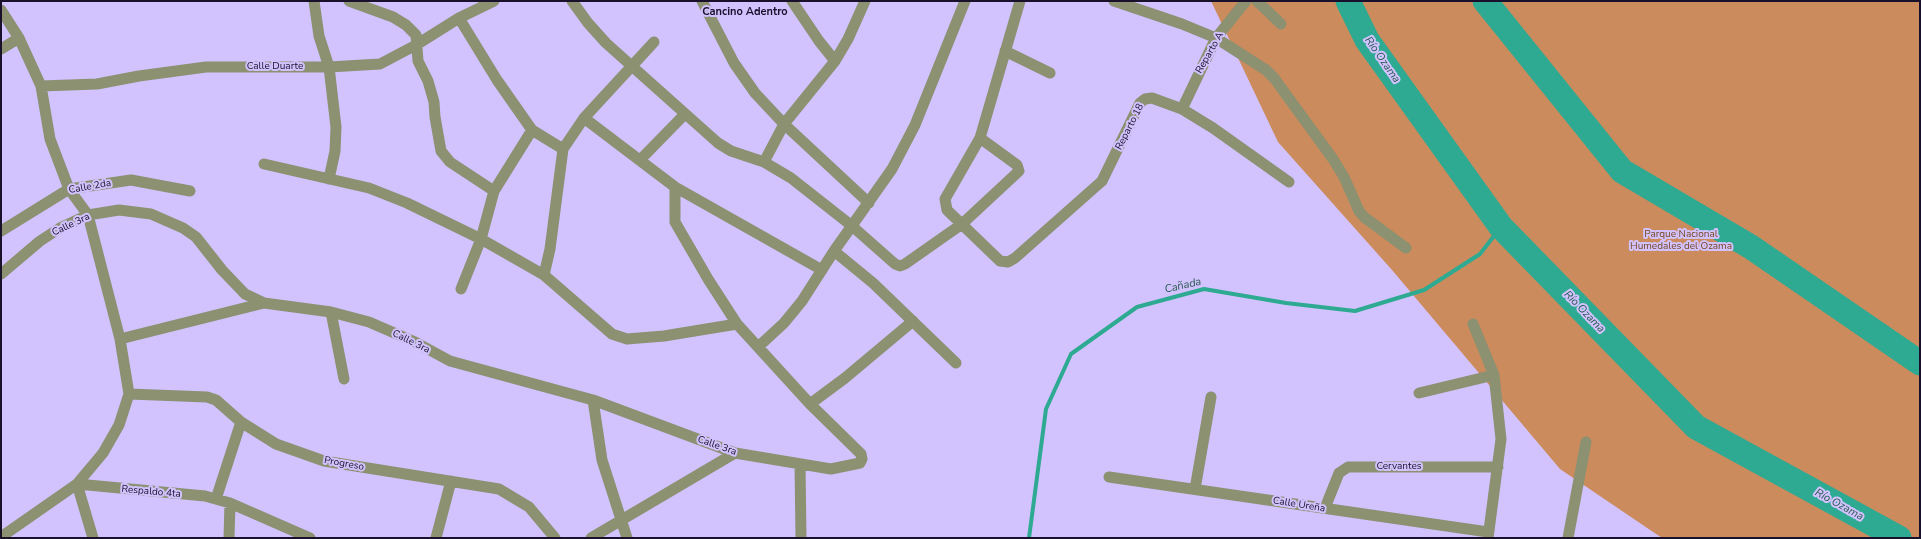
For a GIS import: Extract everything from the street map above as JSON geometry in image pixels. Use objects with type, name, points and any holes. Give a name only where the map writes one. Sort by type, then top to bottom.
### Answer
[{"type":"street","points":[[314,1],[319,36],[329,67],[336,127],[335,151],[329,179]]},
{"type":"street","points":[[349,1],[393,16],[416,35],[418,61],[428,81],[434,102],[434,117],[441,151],[450,162],[494,191]]},
{"type":"street","name":"Calle Duarte","points":[[41,86],[97,84],[139,76],[206,67],[329,67],[380,64],[416,45],[459,18],[494,1]]},
{"type":"street","points":[[572,1],[588,24],[631,67],[684,115],[718,143],[731,151],[764,162],[791,178],[852,226],[895,264],[900,266],[962,224],[1019,171],[1017,165],[980,138]]},
{"type":"street","points":[[702,1],[734,63],[755,93],[784,124],[869,203]]},
{"type":"street","points":[[792,1],[819,41],[835,61]]},
{"type":"street","points":[[764,162],[784,124],[835,61],[848,39],[865,1]]},
{"type":"street","points":[[758,347],[784,323],[892,169],[915,125],[965,1]]},
{"type":"street","points":[[962,224],[947,210],[945,199],[980,138],[1020,1]]},
{"type":"street","points":[[1114,1],[1182,24],[1216,38],[1256,64],[1274,78],[1333,159],[1344,177],[1359,211],[1364,217],[1406,248]]},
{"type":"street","name":"Reparto A","points":[[1182,109],[1216,38],[1246,1]]},
{"type":"street","points":[[1257,1],[1281,24]]},
{"type":"street","points":[[1,10],[19,38],[41,86],[50,139],[69,189],[88,215],[120,339],[129,394],[119,425],[103,454],[77,484],[1,537]]},
{"type":"street","points":[[459,18],[497,80],[532,130],[563,149]]},
{"type":"street","points":[[1,49],[19,38]]},
{"type":"street","points":[[544,275],[550,249],[563,149],[584,118],[654,42]]},
{"type":"street","points":[[1005,51],[1050,73]]},
{"type":"street","name":"Reparto 18","points":[[962,224],[1000,261],[1008,262],[1015,258],[1102,181],[1140,103],[1145,99],[1152,98],[1182,109],[1214,128],[1289,182]]},
{"type":"street","points":[[640,160],[684,115]]},
{"type":"street","points":[[584,118],[675,187],[822,270]]},
{"type":"street","points":[[461,289],[481,239],[494,191],[532,130]]},
{"type":"street","points":[[264,164],[369,188],[407,203],[481,239],[544,275],[612,334],[627,339],[664,336],[737,324]]},
{"type":"street","name":"Calle 2da","points":[[1,231],[69,189],[131,180],[190,191]]},
{"type":"street","points":[[675,187],[675,222],[708,279],[737,324],[810,404],[845,378],[913,321]]},
{"type":"street","name":"Calle 3ra","points":[[1,274],[40,241],[60,228],[88,215],[119,210],[151,214],[183,228],[196,237],[222,270],[246,294],[264,303],[331,312],[369,322],[415,342],[450,361],[593,400],[735,453],[831,469],[860,463],[862,459],[861,454],[810,404]]},
{"type":"street","points":[[834,251],[873,283],[956,363]]},
{"type":"street","points":[[120,339],[264,303]]},
{"type":"street","points":[[331,312],[344,379]]},
{"type":"street","points":[[1473,324],[1494,375],[1501,439],[1488,535]]},
{"type":"street","points":[[1419,393],[1494,375]]},
{"type":"street","name":"Progreso","points":[[129,394],[207,396],[216,400],[241,422],[276,444],[324,462],[500,489],[529,507],[555,538]]},
{"type":"street","points":[[1195,489],[1211,397]]},
{"type":"street","points":[[593,400],[602,460],[627,538]]},
{"type":"street","points":[[216,499],[241,422]]},
{"type":"street","points":[[1568,538],[1586,442]]},
{"type":"street","points":[[591,538],[735,453]]},
{"type":"street","points":[[800,464],[801,538]]},
{"type":"street","name":"Cervantes","points":[[1325,508],[1340,473],[1348,467],[1498,467]]},
{"type":"street","name":"Calle Ureña","points":[[1109,477],[1325,508],[1488,535]]},
{"type":"street","points":[[436,538],[451,481]]},
{"type":"street","points":[[77,484],[93,538]]},
{"type":"street","name":"Respaldo 4ta","points":[[77,484],[205,496],[230,503],[310,538]]},
{"type":"street","points":[[229,538],[230,503]]},
{"type":"green space","name":"Parque Nacional Humedales del Ozama","points":[[1211,1],[1920,1],[1920,538],[1662,538],[1560,469],[1392,270],[1278,142]]},
{"type":"waterway","name":"Río Ozama","points":[[1348,1],[1367,40],[1501,227],[1696,427],[1899,538]]},
{"type":"waterway","points":[[1485,1],[1622,171],[1751,247],[1920,363]]},
{"type":"waterway","name":"Cañada","points":[[1029,538],[1046,409],[1071,354],[1137,307],[1204,289],[1286,303],[1355,311],[1424,290],[1480,254],[1501,227]]},
{"type":"district","name":"Cancino Adentro","points":[[745,12]]}]
